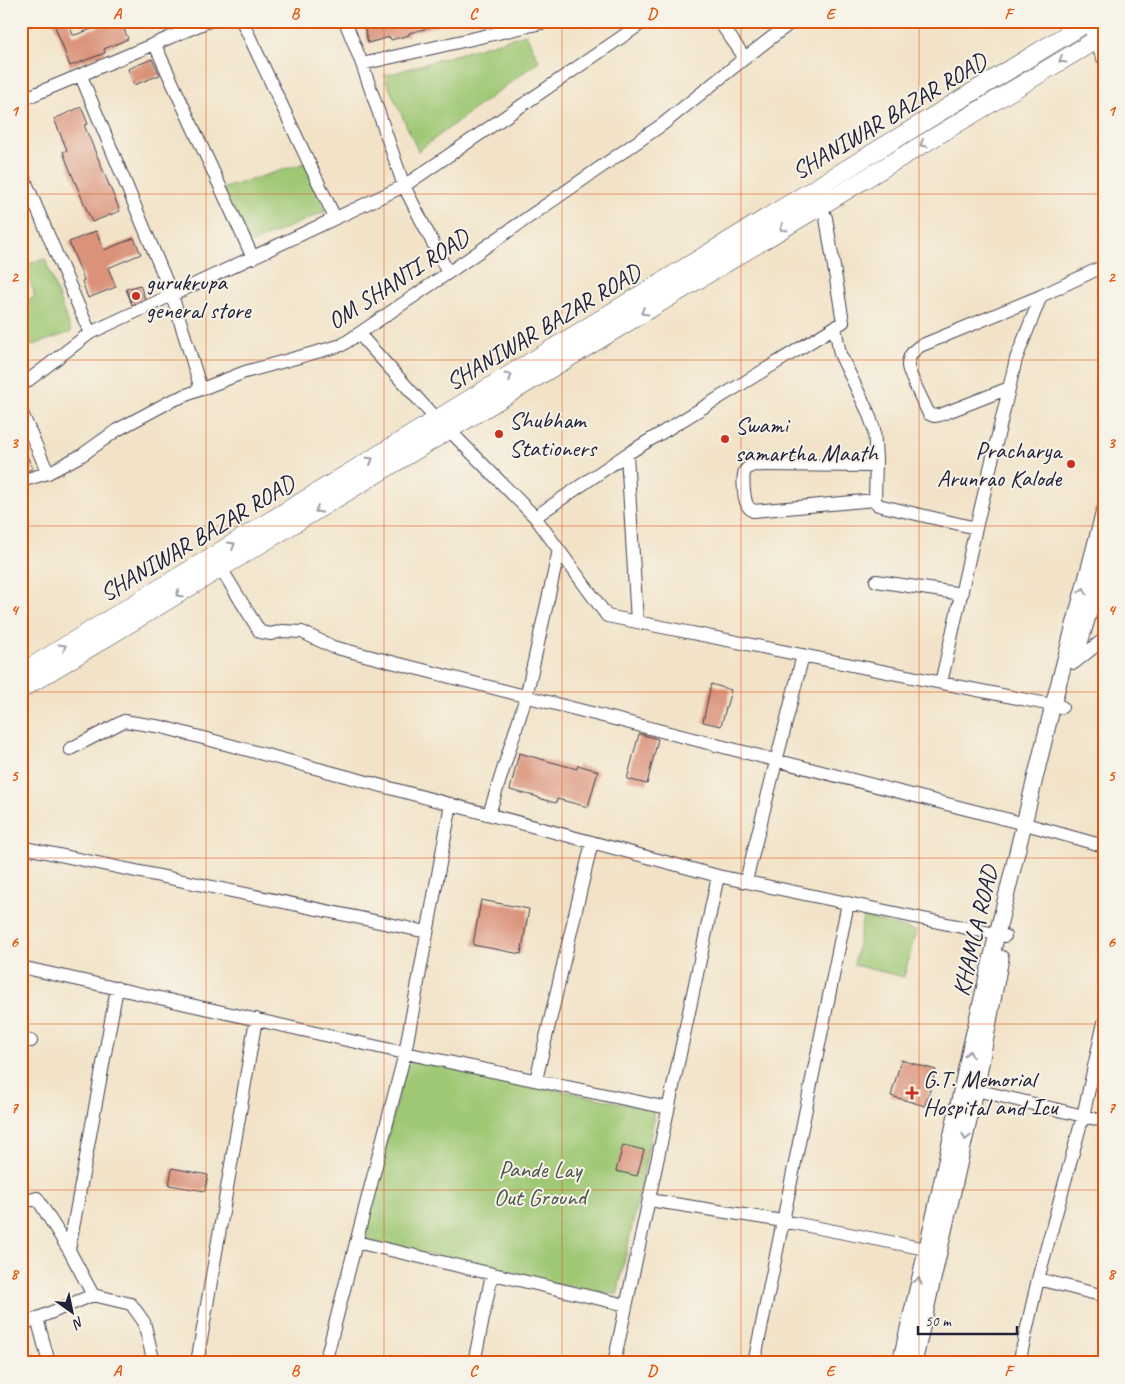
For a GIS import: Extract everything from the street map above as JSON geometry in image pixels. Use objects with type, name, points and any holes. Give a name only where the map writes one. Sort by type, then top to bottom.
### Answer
[{"type":"main road","name":"SHANIWAR BAZAR ROAD","points":[[21,673],[217,562],[443,425],[1088,22]]},
{"type":"main road","points":[[443,425],[820,205],[1100,37]]},
{"type":"main road","name":"SHANIWAR BAZAR ROAD","points":[[21,691],[217,562]]},
{"type":"street","points":[[21,100],[209,21]]},
{"type":"street","points":[[242,21],[336,218]]},
{"type":"street","points":[[345,21],[362,64],[404,186],[448,273]]},
{"type":"street","points":[[362,64],[550,21]]},
{"type":"street","points":[[21,386],[90,332],[172,296],[404,186],[644,21]]},
{"type":"street","points":[[719,21],[745,58]]},
{"type":"street","name":"OM SHANTI ROAD","points":[[21,481],[48,473],[82,455],[117,430],[171,401],[245,372],[342,346],[663,124],[793,21]]},
{"type":"street","points":[[1088,22],[1100,37],[1104,57]]},
{"type":"street","points":[[155,44],[253,258]]},
{"type":"street","points":[[81,76],[172,296],[201,389]]},
{"type":"street","points":[[21,171],[90,332]]},
{"type":"street","points":[[534,517],[627,454],[843,322],[826,218],[820,205]]},
{"type":"street","points":[[1010,388],[934,416],[929,414],[908,368],[909,356],[920,346],[1041,296],[1104,266]]},
{"type":"street","points":[[942,682],[1016,359],[1041,296]]},
{"type":"street","points":[[835,327],[840,354],[868,412],[874,429],[876,503]]},
{"type":"street","points":[[359,334],[443,425],[534,517],[607,616],[1057,706]]},
{"type":"street","points":[[21,410],[48,473]]},
{"type":"street","points":[[627,454],[637,622]]},
{"type":"street","points":[[876,466],[755,465],[747,468],[744,473],[745,501],[748,508],[753,511],[876,503],[976,528]]},
{"type":"street","points":[[752,517],[853,508],[876,503]]},
{"type":"street","name":"KHAMLA ROAD","points":[[912,1362],[926,1249],[1026,824],[1057,706],[1104,511]]},
{"type":"street","points":[[489,814],[526,697],[559,550]]},
{"type":"street","points":[[217,562],[260,632],[271,634],[282,631],[302,632],[333,648],[1026,824],[1104,846]]},
{"type":"street","name":"KHAMLA ROAD","points":[[1057,706],[1074,663],[1104,562]]},
{"type":"street","points":[[876,581],[962,594]]},
{"type":"street","points":[[1074,663],[1104,639]]},
{"type":"street","points":[[746,881],[803,655]]},
{"type":"street","points":[[70,749],[124,721],[162,727],[718,876],[1001,935]]},
{"type":"street","points":[[325,1363],[405,1053],[451,804]]},
{"type":"street","points":[[536,1080],[592,842]]},
{"type":"street","points":[[21,847],[427,932]]},
{"type":"street","points":[[614,1363],[718,876]]},
{"type":"street","points":[[754,1363],[848,903]]},
{"type":"street","name":"KHAMLA ROAD","points":[[912,1362],[976,1090],[1001,935]]},
{"type":"street","points":[[21,967],[405,1053],[668,1108]]},
{"type":"street","points":[[68,1250],[117,988]]},
{"type":"street","points":[[197,1363],[256,1020]]},
{"type":"street","points":[[1019,1363],[1038,1279],[1084,1116],[1104,1022]]},
{"type":"street","points":[[976,1090],[1104,1121]]},
{"type":"street","points":[[21,1203],[37,1198],[93,1295]]},
{"type":"street","points":[[649,1200],[783,1221],[926,1249]]},
{"type":"street","points":[[356,1242],[626,1305]]},
{"type":"street","points":[[474,1363],[492,1274]]},
{"type":"street","points":[[1038,1279],[1104,1296]]},
{"type":"street","points":[[21,1325],[93,1295],[131,1304],[144,1322],[154,1363]]},
{"type":"street","points":[[38,1318],[49,1363]]},
{"type":"green space","points":[[526,34],[539,61],[418,151],[384,76]]},
{"type":"green space","points":[[305,163],[326,211],[247,245],[221,189]]},
{"type":"green space","points":[[21,205],[29,225],[21,228]]},
{"type":"green space","points":[[45,259],[71,332],[27,347],[21,334],[21,302],[35,297],[25,265]]},
{"type":"green space","points":[[863,917],[916,931],[904,977],[854,965]]},
{"type":"green space","name":"Pande Lay Out Ground","points":[[407,1061],[439,1065],[653,1110],[653,1123],[643,1176],[617,1295],[556,1284],[362,1239]]},
{"type":"building","points":[[53,21],[68,21],[73,35],[75,35],[106,24],[105,21],[121,21],[128,39],[104,49],[105,53],[70,66]]},
{"type":"building","points":[[363,21],[440,21],[440,25],[391,40],[390,37],[368,43]]},
{"type":"building","points":[[152,59],[160,75],[134,85],[128,69]]},
{"type":"building","points":[[81,107],[88,124],[84,125],[120,211],[92,222],[63,152],[67,150],[54,119]]},
{"type":"building","points":[[96,231],[104,250],[134,238],[141,254],[108,268],[116,287],[88,298],[82,281],[84,280],[69,242]]},
{"type":"building","name":"gurukrupa general store","points":[[140,285],[145,299],[132,305],[126,289]]},
{"type":"building","points":[[21,443],[33,469],[21,472]]},
{"type":"building","points":[[711,684],[731,690],[721,726],[703,722]]},
{"type":"building","points":[[639,734],[658,739],[647,784],[627,779]]},
{"type":"building","points":[[519,753],[577,769],[578,765],[598,771],[588,807],[557,799],[556,803],[510,790]]},
{"type":"building","points":[[481,900],[529,909],[521,954],[473,945]]},
{"type":"building","points":[[901,1060],[936,1070],[925,1106],[891,1096]]},
{"type":"building","points":[[623,1145],[644,1150],[637,1176],[616,1171]]},
{"type":"building","points":[[172,1168],[208,1175],[205,1191],[169,1185]]},
{"type":"place","name":"gurukrupa general store","points":[[136,296]]},
{"type":"place","name":"Shubham Stationers","points":[[499,434]]},
{"type":"place","name":"Swami samartha Maath","points":[[725,439]]},
{"type":"place","name":"Pracharya Arunrao Kalode","points":[[1071,464]]},
{"type":"place","name":"G.T. Memorial Hospital and Icu","points":[[912,1093]]}]
